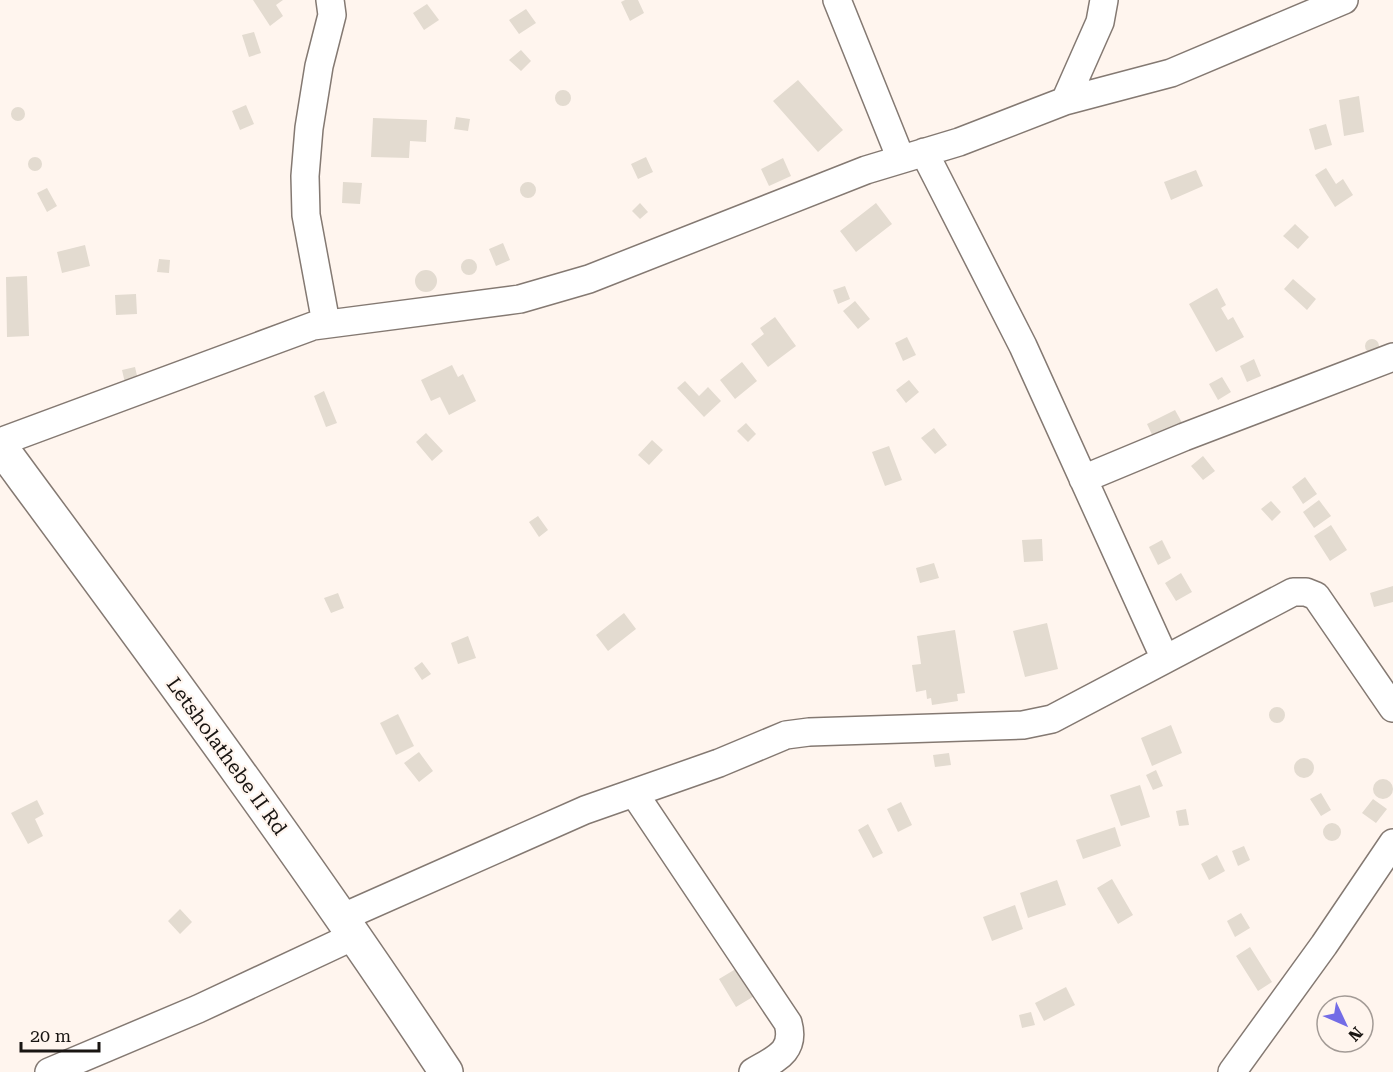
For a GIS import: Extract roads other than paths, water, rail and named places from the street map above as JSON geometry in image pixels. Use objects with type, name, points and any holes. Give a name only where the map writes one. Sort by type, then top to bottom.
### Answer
[{"type":"street","points":[[326,323],[306,215],[305,176],[309,128],[319,66],[332,15],[330,0]]},
{"type":"street","points":[[837,0],[912,156],[1023,346],[1165,659]]},
{"type":"street","points":[[1065,101],[1100,22],[1104,0]]},
{"type":"street","points":[[0,444],[326,323],[520,299],[590,279],[866,170],[959,142],[1065,101],[1171,73],[1344,0]]},
{"type":"street","points":[[1083,479],[1184,437],[1393,357]]},
{"type":"street","name":"Letsholathebe II Rd","points":[[0,444],[202,720],[348,927],[446,1072]]},
{"type":"street","points":[[49,1072],[198,1009],[348,927],[585,810],[719,763],[786,735],[1023,725],[1052,719],[1293,592],[1306,592],[1316,596],[1323,604],[1393,708]]},
{"type":"street","points":[[634,793],[788,1023],[790,1040],[785,1050],[778,1057],[753,1072]]},
{"type":"street","points":[[1232,1072],[1324,945],[1393,843]]}]
